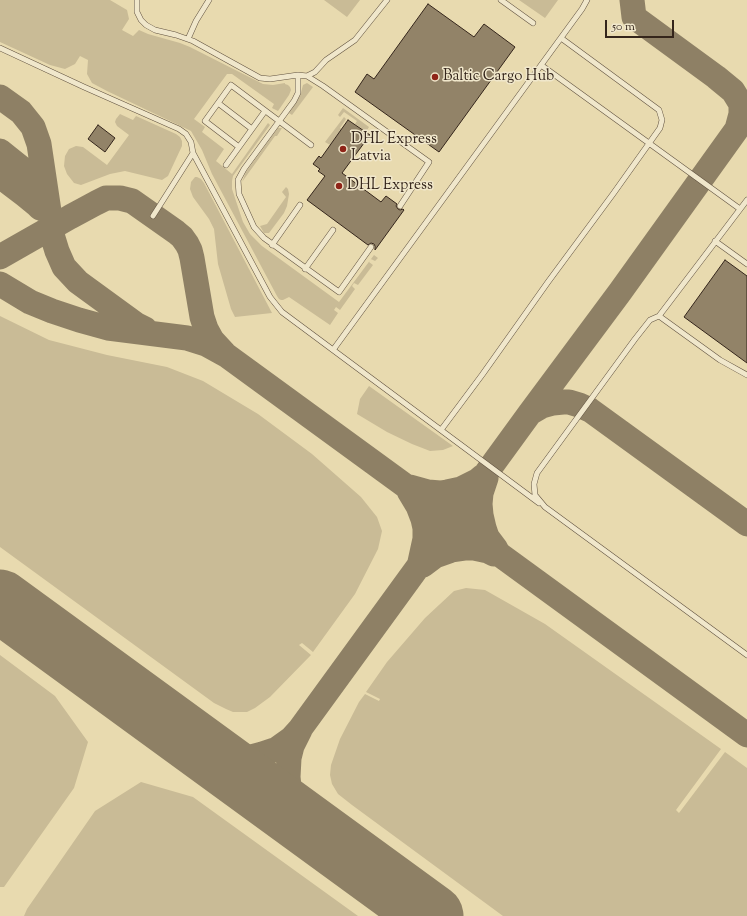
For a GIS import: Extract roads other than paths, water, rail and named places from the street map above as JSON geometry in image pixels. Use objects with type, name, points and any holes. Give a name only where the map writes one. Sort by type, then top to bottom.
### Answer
[{"type":"lane","points":[[137,0],[138,12],[141,20],[155,30],[193,41],[260,78],[270,79],[298,75],[307,76],[429,162],[400,206]]},
{"type":"lane","points":[[188,39],[209,0]]},
{"type":"lane","points":[[307,76],[316,72],[326,60],[355,40],[386,0]]},
{"type":"lane","points":[[501,0],[533,23]]},
{"type":"lane","points":[[333,350],[561,38],[587,0]]},
{"type":"lane","points":[[441,430],[660,128],[662,120],[659,110],[561,38]]},
{"type":"lane","points":[[0,48],[180,129],[186,134],[191,142],[193,153],[270,297],[282,312],[544,507],[747,655]]},
{"type":"lane","points":[[541,64],[740,209]]},
{"type":"lane","points":[[298,75],[298,93],[244,169],[238,180],[239,194],[254,227],[264,238],[339,292],[371,247]]},
{"type":"lane","points":[[240,146],[205,121],[231,85],[311,144]]},
{"type":"lane","points":[[218,104],[252,129]]},
{"type":"lane","points":[[226,165],[265,111]]},
{"type":"lane","points":[[153,216],[193,153]]},
{"type":"lane","points":[[544,507],[535,495],[534,484],[537,473],[635,339],[650,320],[659,316],[747,200]]},
{"type":"lane","points":[[272,245],[300,205]]},
{"type":"lane","points":[[306,269],[333,230]]},
{"type":"lane","points":[[715,241],[747,264]]},
{"type":"lane","points":[[659,316],[720,360],[747,375]]},
{"type":"place","name":"Baltic Cargo Hub","points":[[435,77]]},
{"type":"place","name":"DHL Express Latvia","points":[[343,149]]},
{"type":"place","name":"DHL Express","points":[[339,186]]}]
